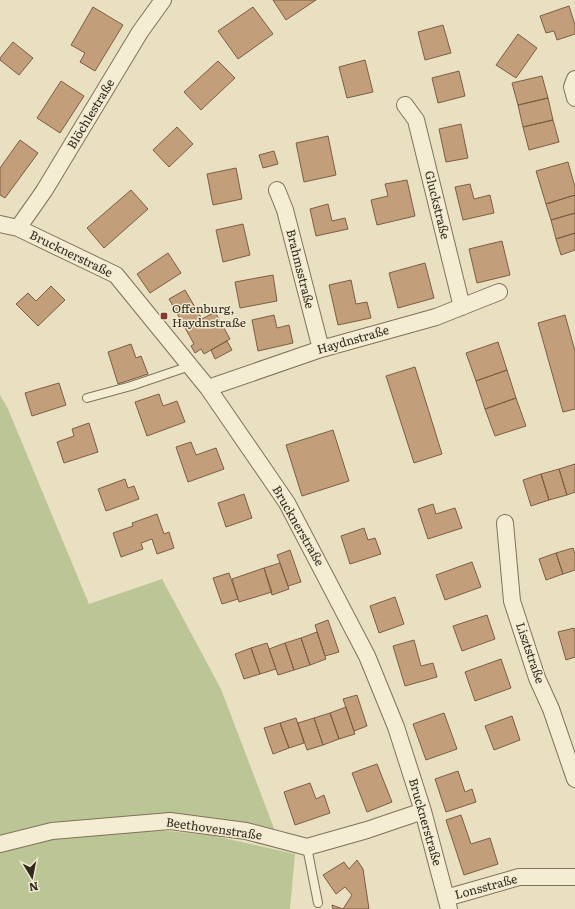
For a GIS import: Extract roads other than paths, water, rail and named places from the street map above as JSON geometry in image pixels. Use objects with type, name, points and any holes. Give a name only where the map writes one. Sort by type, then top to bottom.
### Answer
[{"type":"street","name":"Blöchlestraße","points":[[18,228],[44,191],[140,32],[163,0]]},
{"type":"street","points":[[575,79],[572,87],[575,98]]},
{"type":"street","name":"Gluckstraße","points":[[405,105],[416,120],[462,307]]},
{"type":"street","name":"Brahmsstraße","points":[[277,190],[285,210],[321,349]]},
{"type":"street","name":"Brucknerstraße","points":[[0,224],[18,228],[116,275],[208,388],[287,503],[367,656],[396,727],[423,810],[447,903]]},
{"type":"street","name":"Haydnstraße","points":[[208,388],[321,349],[436,316],[498,292]]},
{"type":"street","name":"Lisztstraße","points":[[505,523],[512,601],[537,678],[551,709],[575,779]]},
{"type":"street","points":[[307,847],[367,830],[423,810]]},
{"type":"street","name":"Beethovenstraße","points":[[0,844],[52,831],[170,821],[246,831],[307,847]]},
{"type":"street","name":"Lonsstraße","points":[[447,903],[519,877],[575,877]]},
{"type":"lane","points":[[87,398],[131,386],[190,366]]},
{"type":"lane","points":[[307,847],[318,903]]},
{"type":"place","name":"Offenburg, Haydnstraße","points":[[164,316]]}]
